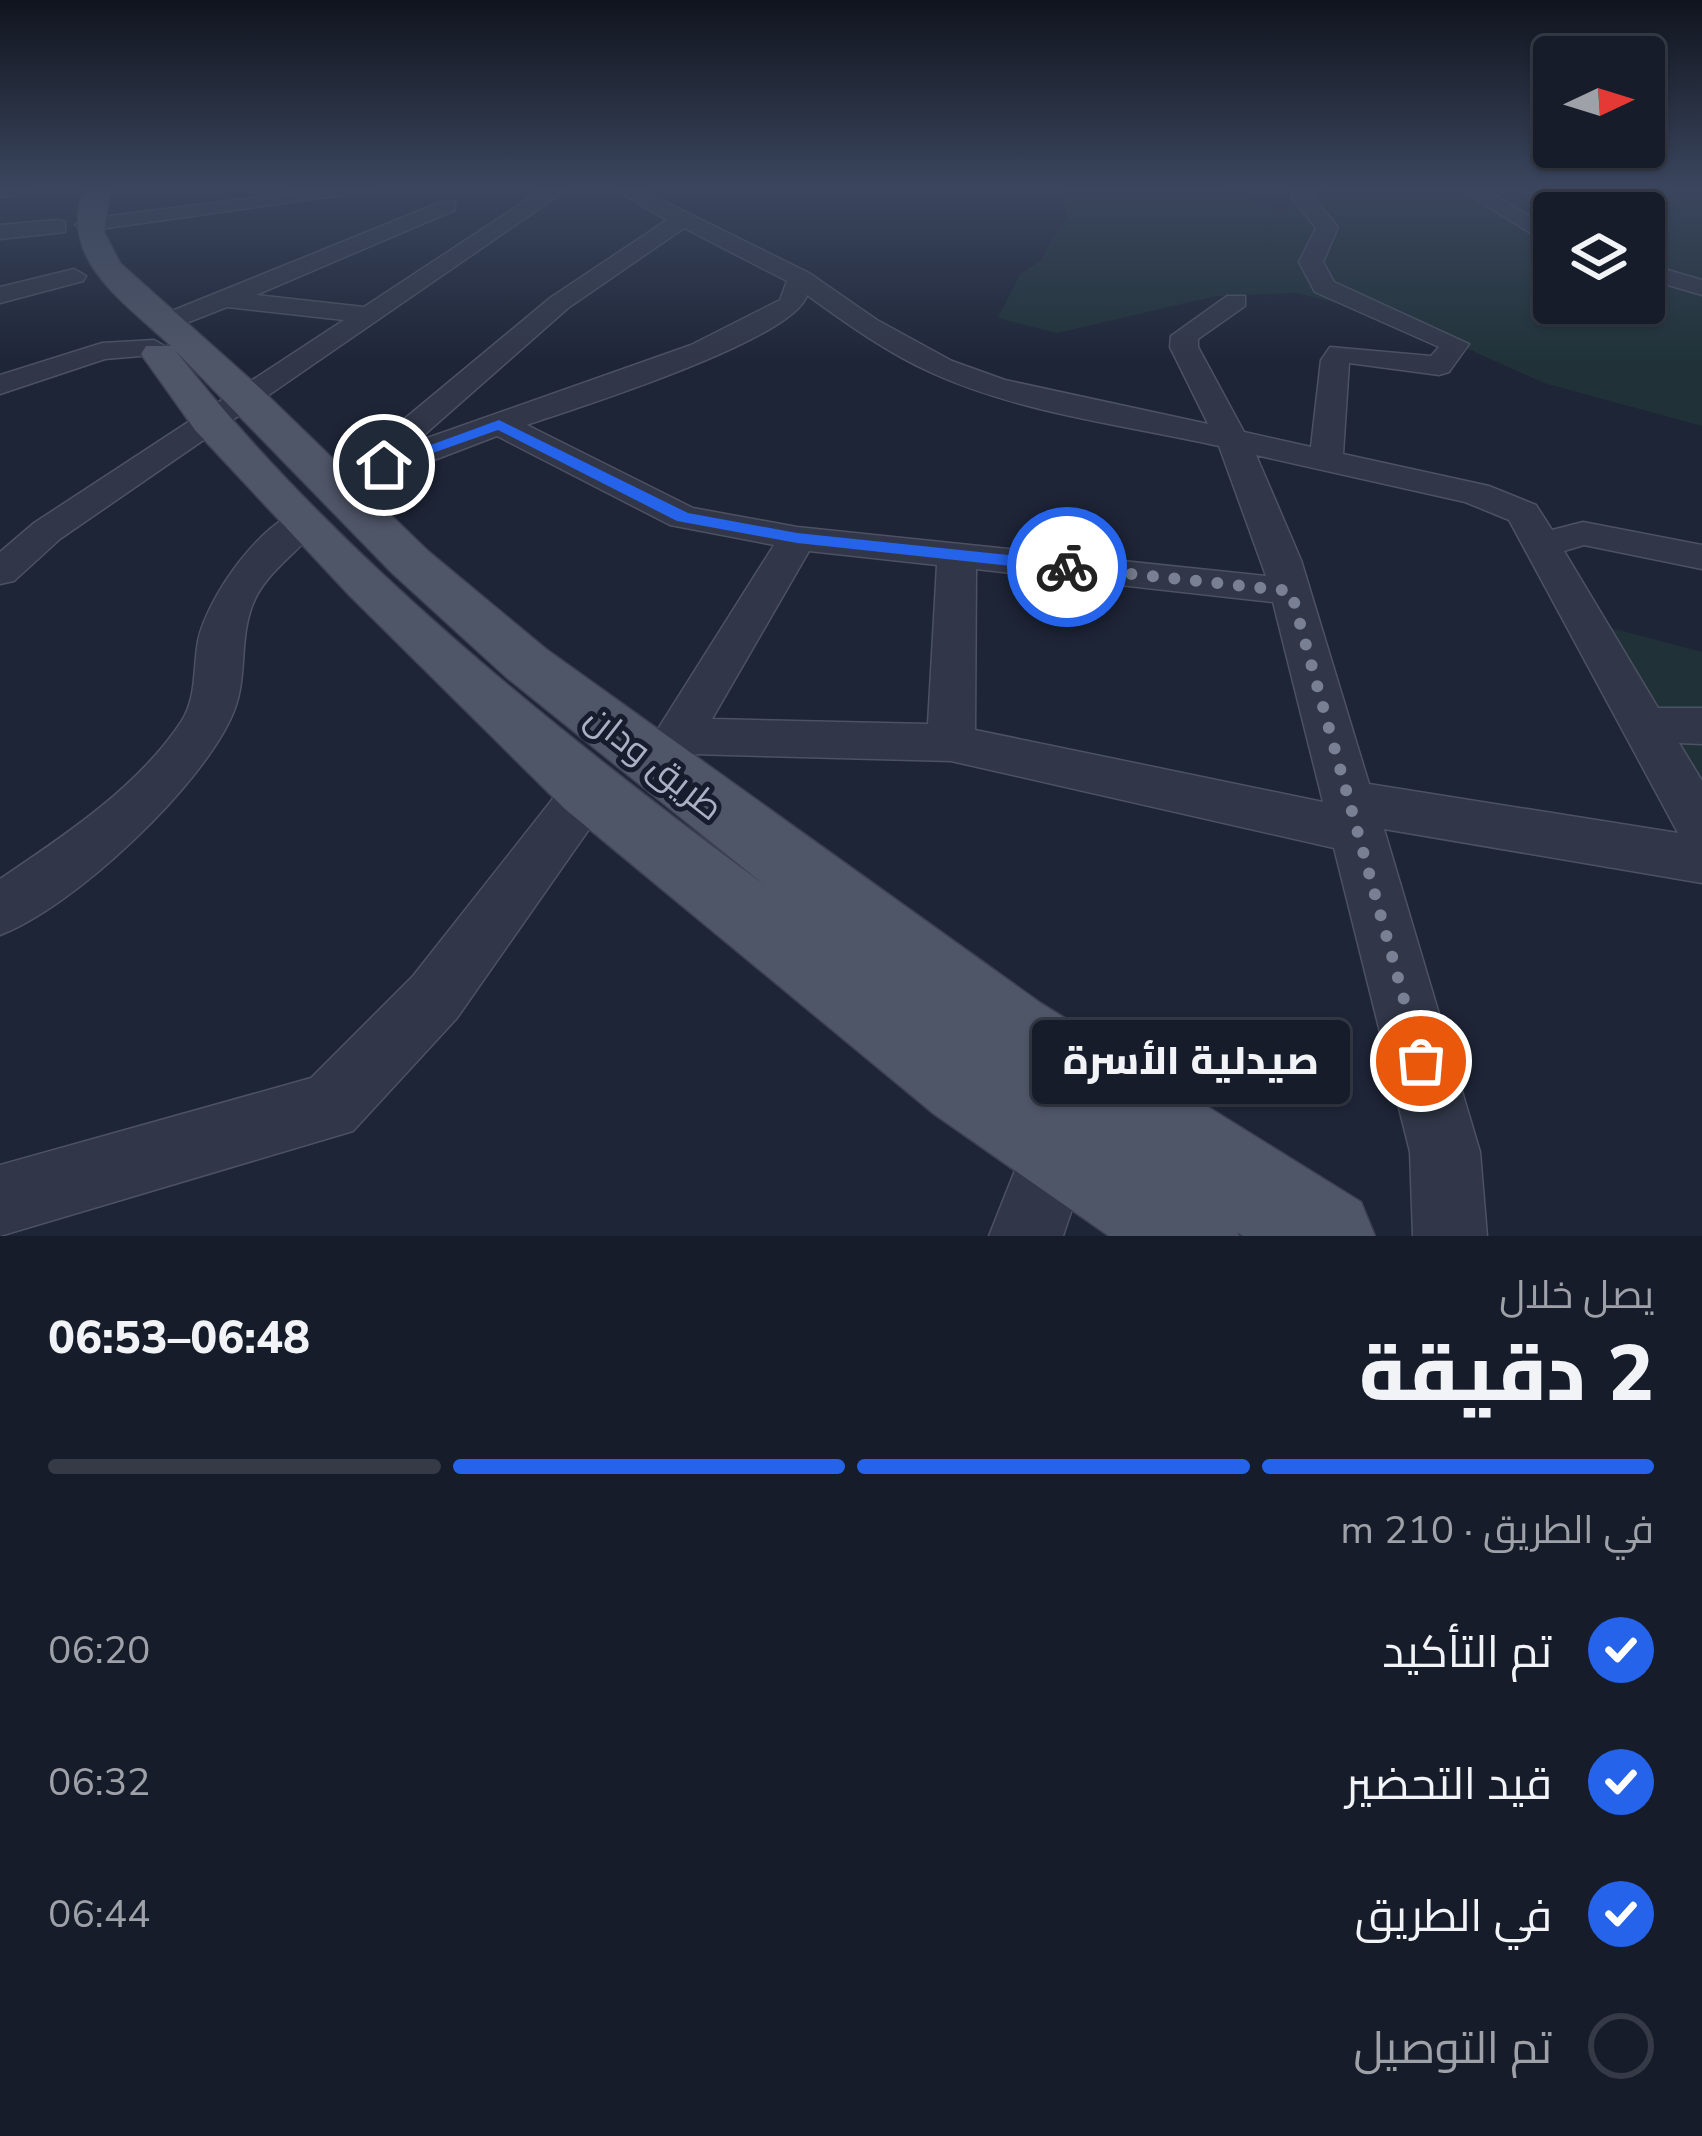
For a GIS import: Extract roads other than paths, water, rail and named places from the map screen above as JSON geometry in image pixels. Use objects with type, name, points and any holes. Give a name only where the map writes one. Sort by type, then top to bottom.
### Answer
[{"type":"main road","name":"طريق ودان","points":[[92,248],[109,270],[166,323],[228,409],[526,663],[668,752],[1010,1031],[1327,1236]]},
{"type":"main road","name":"طريق ودان","points":[[332,494],[588,791],[964,1084],[1191,1236]]},
{"type":"street","points":[[0,296],[38,248]]},
{"type":"street","points":[[0,385],[102,351],[349,248]]},
{"type":"street","points":[[0,572],[47,531],[469,248]]},
{"type":"street","points":[[0,910],[66,866],[169,769],[211,710],[223,626],[250,572],[332,494],[560,303],[641,248]]},
{"type":"street","points":[[738,248],[800,278],[867,326],[943,367],[997,387],[1502,502],[1522,513],[1701,834]]},
{"type":"street","points":[[1318,248],[1311,262],[1324,287],[1454,344],[1439,366],[1340,353],[1335,360],[1326,460]]},
{"type":"street","points":[[1665,277],[1702,288]]},
{"type":"street","points":[[332,494],[499,424],[574,402],[748,332],[792,304],[800,278]]},
{"type":"street","points":[[1236,301],[1196,326],[1185,336],[1184,347],[1233,442],[1291,591],[1445,1153],[1450,1236]]},
{"type":"street","points":[[0,372],[166,323],[367,315]]},
{"type":"street","points":[[499,424],[683,518],[797,538],[1291,591]]},
{"type":"street","points":[[1538,547],[1583,533],[1702,556]]},
{"type":"street","points":[[668,752],[797,538]]},
{"type":"street","points":[[951,743],[957,555]]},
{"type":"street","points":[[1640,725],[1702,725]]},
{"type":"street","points":[[668,752],[951,743],[1355,817],[1701,834]]},
{"type":"street","points":[[0,1201],[329,1107],[367,1076],[588,791]]},
{"type":"street","points":[[1026,1236],[1059,1144]]},
{"type":"place","name":"صيدلية الأسرة","points":[[1421,1061]]}]
